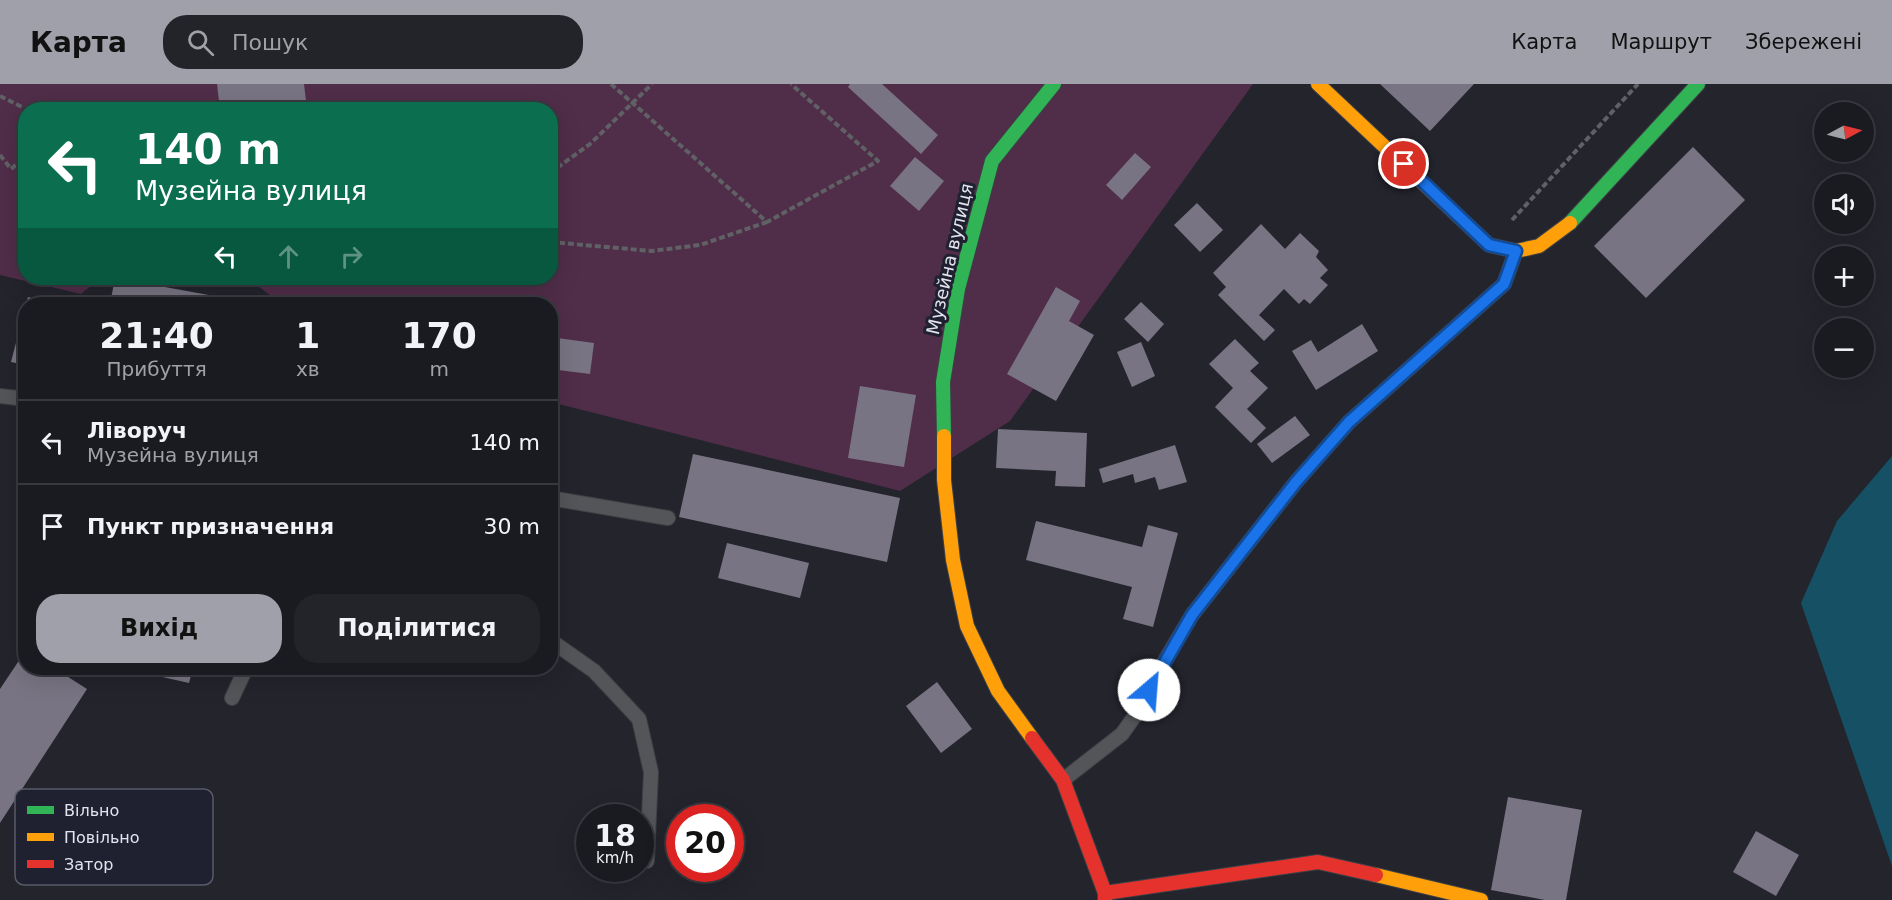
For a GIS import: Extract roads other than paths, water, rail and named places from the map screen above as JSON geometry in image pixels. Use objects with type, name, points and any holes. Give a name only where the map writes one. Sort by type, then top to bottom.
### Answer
[{"type":"street","name":"Музейна вулиця","points":[[1054,84],[992,161],[958,289],[943,382],[944,480],[953,560],[967,626],[998,691],[1064,780],[1105,897]]},
{"type":"street","points":[[1318,84],[1489,245],[1516,251],[1539,246],[1560,232],[1582,212],[1698,84]]},
{"type":"street","points":[[1105,897],[1318,862],[1481,900]]},
{"type":"lane","points":[[1064,780],[1122,734],[1139,710],[1192,615],[1296,482],[1349,422],[1504,284],[1516,251]]},
{"type":"lane","points":[[0,396],[18,398]]},
{"type":"lane","points":[[558,499],[668,518]]},
{"type":"lane","points":[[558,646],[594,671],[639,719],[651,772],[650,804]]},
{"type":"lane","points":[[232,698],[243,675]]},
{"type":"water","points":[[1892,456],[1892,866],[1801,603],[1837,521]]}]
